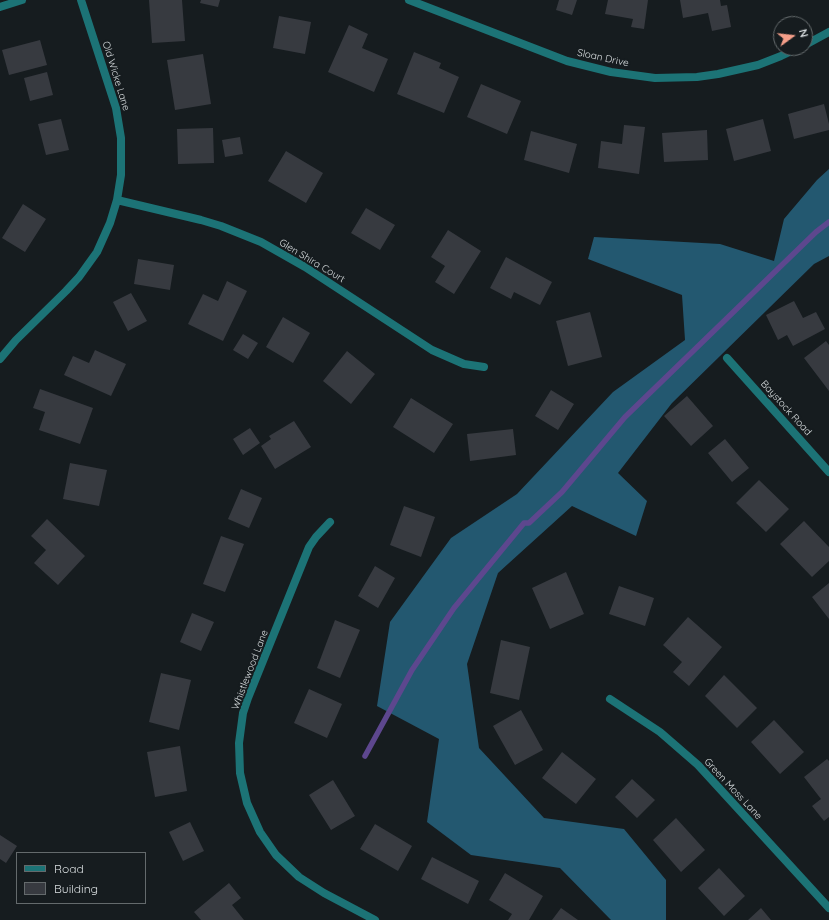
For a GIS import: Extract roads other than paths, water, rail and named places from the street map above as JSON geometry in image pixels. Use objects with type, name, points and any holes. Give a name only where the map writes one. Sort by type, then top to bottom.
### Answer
[{"type":"street","points":[[0,7],[22,0]]},
{"type":"street","name":"Old Wicke Lane","points":[[0,359],[16,340],[79,277],[97,252],[110,223],[117,200],[121,175],[121,138],[116,108],[81,0]]},
{"type":"street","name":"Sloan Drive","points":[[410,0],[567,61],[611,72],[655,78],[697,77],[758,65],[781,56]]},
{"type":"street","points":[[813,41],[829,32]]},
{"type":"street","name":"Glen Shira Court","points":[[117,200],[201,220],[221,226],[261,242],[305,267],[432,350],[464,364],[484,367]]},
{"type":"street","name":"Baystock Road","points":[[727,358],[829,472]]},
{"type":"street","name":"Whistlewood Lane","points":[[330,522],[309,547],[248,698],[243,713],[239,743],[240,773],[247,803],[260,832],[276,855],[299,876],[324,893],[375,920]]},
{"type":"street","name":"Green Moss Lane","points":[[610,699],[660,732],[698,765],[829,908]]},
{"type":"waterway","points":[[365,756],[412,670],[454,608],[524,523],[529,523],[562,492],[625,417],[816,232],[829,222]]}]
